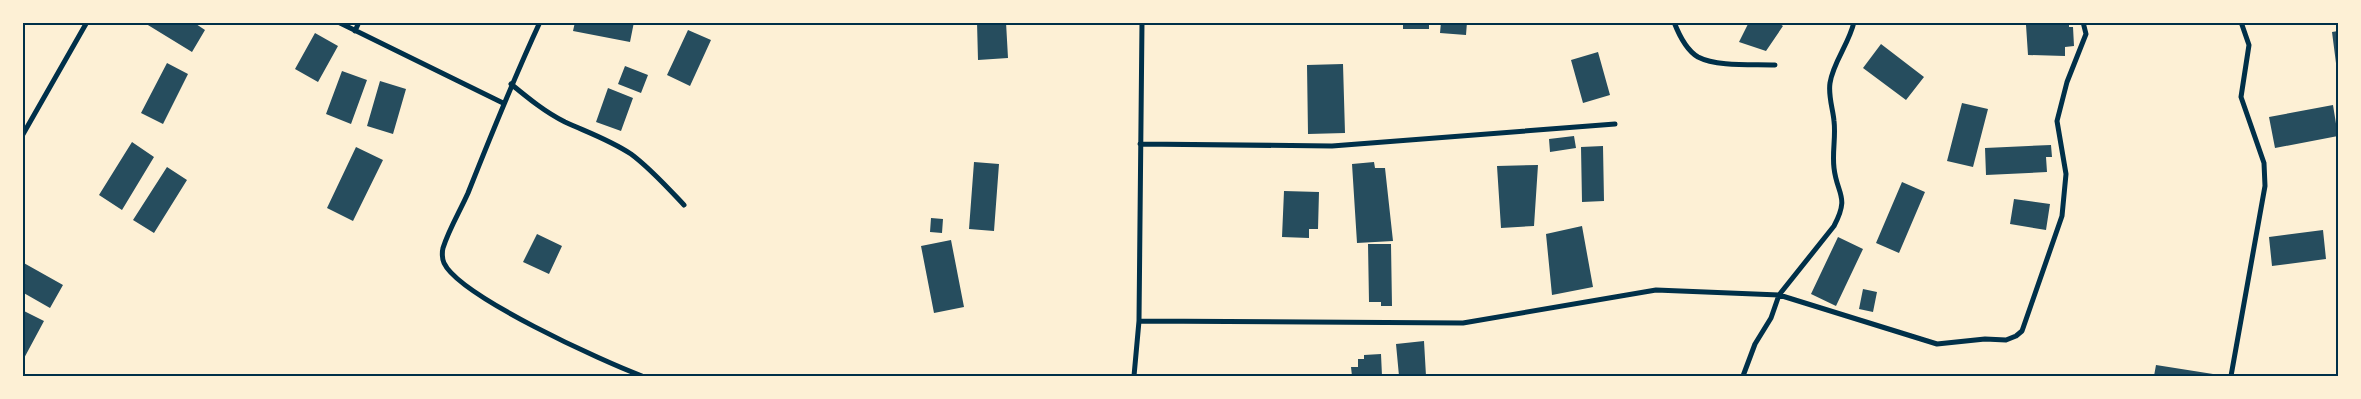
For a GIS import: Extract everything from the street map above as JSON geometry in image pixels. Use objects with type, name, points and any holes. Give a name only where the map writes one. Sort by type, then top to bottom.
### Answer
[{"type":"street","points":[[22,136],[87,22]]},
{"type":"street","points":[[338,22],[504,103]]},
{"type":"street","points":[[355,31],[359,22]]},
{"type":"street","points":[[540,22],[511,84],[464,202],[446,238],[442,251],[443,262],[453,274],[476,294],[543,332],[642,376]]},
{"type":"street","points":[[1134,376],[1139,321],[1142,22]]},
{"type":"street","points":[[1674,22],[1682,41],[1698,57],[1720,63],[1776,65]]},
{"type":"street","points":[[1743,376],[1755,344],[1771,318],[1779,295],[1834,226],[1841,213],[1843,199],[1834,169],[1835,122],[1830,84],[1835,66],[1845,49],[1854,22]]},
{"type":"street","points":[[1139,321],[1463,323],[1656,290],[1779,295],[1937,344],[1985,339],[2006,340],[2022,331],[2062,216],[2066,174],[2057,122],[2067,82],[2086,34],[2083,22]]},
{"type":"street","points":[[2231,376],[2265,186],[2264,162],[2241,97],[2249,45],[2242,22]]},
{"type":"street","points":[[511,84],[531,101],[564,121],[604,139],[630,154],[660,180],[684,205]]},
{"type":"street","points":[[1140,144],[1332,146],[1615,124]]},
{"type":"building","points":[[143,22],[193,22],[205,30],[192,52]]},
{"type":"building","points":[[575,22],[634,22],[630,42],[573,31]]},
{"type":"building","points":[[977,22],[1006,22],[1008,58],[978,60]]},
{"type":"building","points":[[1403,22],[1429,22],[1429,29],[1403,29]]},
{"type":"building","points":[[1441,22],[1467,22],[1466,35],[1440,33]]},
{"type":"building","points":[[1749,22],[1777,22],[1783,26],[1766,51],[1739,42]]},
{"type":"building","points":[[2069,22],[2069,27],[2073,27],[2074,46],[2065,47],[2065,56],[2028,55],[2026,25]]},
{"type":"building","points":[[688,30],[711,40],[690,86],[667,75]]},
{"type":"building","points":[[2338,31],[2338,71],[2337,71],[2332,32]]},
{"type":"building","points":[[315,33],[338,46],[318,82],[295,69]]},
{"type":"building","points":[[1881,44],[1924,77],[1906,100],[1863,68]]},
{"type":"building","points":[[1598,52],[1610,95],[1583,103],[1571,60]]},
{"type":"building","points":[[167,63],[188,74],[163,124],[141,113]]},
{"type":"building","points":[[1343,64],[1345,133],[1308,134],[1307,65]]},
{"type":"building","points":[[625,66],[648,75],[641,93],[618,84]]},
{"type":"building","points":[[342,71],[367,80],[351,124],[326,114]]},
{"type":"building","points":[[380,81],[406,89],[393,134],[367,126]]},
{"type":"building","points":[[608,88],[633,98],[621,131],[596,122]]},
{"type":"building","points":[[1962,103],[1988,109],[1973,167],[1947,161]]},
{"type":"building","points":[[2333,105],[2338,136],[2275,148],[2269,117]]},
{"type":"building","points":[[1574,136],[1576,148],[1550,152],[1549,139]]},
{"type":"building","points":[[132,142],[154,157],[122,210],[99,195]]},
{"type":"building","points":[[2051,145],[2052,157],[2046,157],[2047,172],[1986,175],[1985,148]]},
{"type":"building","points":[[1603,146],[1604,201],[1582,202],[1581,147]]},
{"type":"building","points":[[356,147],[383,160],[353,221],[327,208]]},
{"type":"building","points":[[974,162],[999,164],[994,231],[969,229]]},
{"type":"building","points":[[1374,162],[1375,168],[1385,168],[1393,241],[1357,243],[1352,164]]},
{"type":"building","points":[[1538,165],[1534,226],[1501,228],[1497,166]]},
{"type":"building","points":[[167,167],[187,180],[154,233],[133,220]]},
{"type":"building","points":[[1902,182],[1925,192],[1899,253],[1876,243]]},
{"type":"building","points":[[1284,191],[1319,192],[1318,229],[1309,229],[1309,238],[1282,237]]},
{"type":"building","points":[[2014,199],[2050,204],[2046,230],[2010,224]]},
{"type":"building","points":[[931,218],[943,219],[942,233],[930,232]]},
{"type":"building","points":[[1582,226],[1593,287],[1552,295],[1546,234]]},
{"type":"building","points":[[2323,230],[2326,259],[2272,266],[2269,237]]},
{"type":"building","points":[[537,234],[562,246],[549,274],[523,262]]},
{"type":"building","points":[[1838,237],[1863,249],[1836,306],[1811,294]]},
{"type":"building","points":[[951,240],[964,307],[934,313],[921,246]]},
{"type":"building","points":[[1368,244],[1391,244],[1392,306],[1381,306],[1381,302],[1369,302]]},
{"type":"building","points":[[22,262],[63,285],[50,308],[22,292]]},
{"type":"building","points":[[1863,289],[1877,292],[1873,312],[1859,309]]},
{"type":"building","points":[[22,310],[44,321],[22,362]]},
{"type":"building","points":[[1424,341],[1426,376],[1399,376],[1396,344]]},
{"type":"building","points":[[1381,354],[1382,376],[1352,376],[1351,367],[1358,367],[1358,359],[1364,359],[1364,355]]},
{"type":"building","points":[[2156,365],[2213,374],[2213,376],[2154,376]]}]
